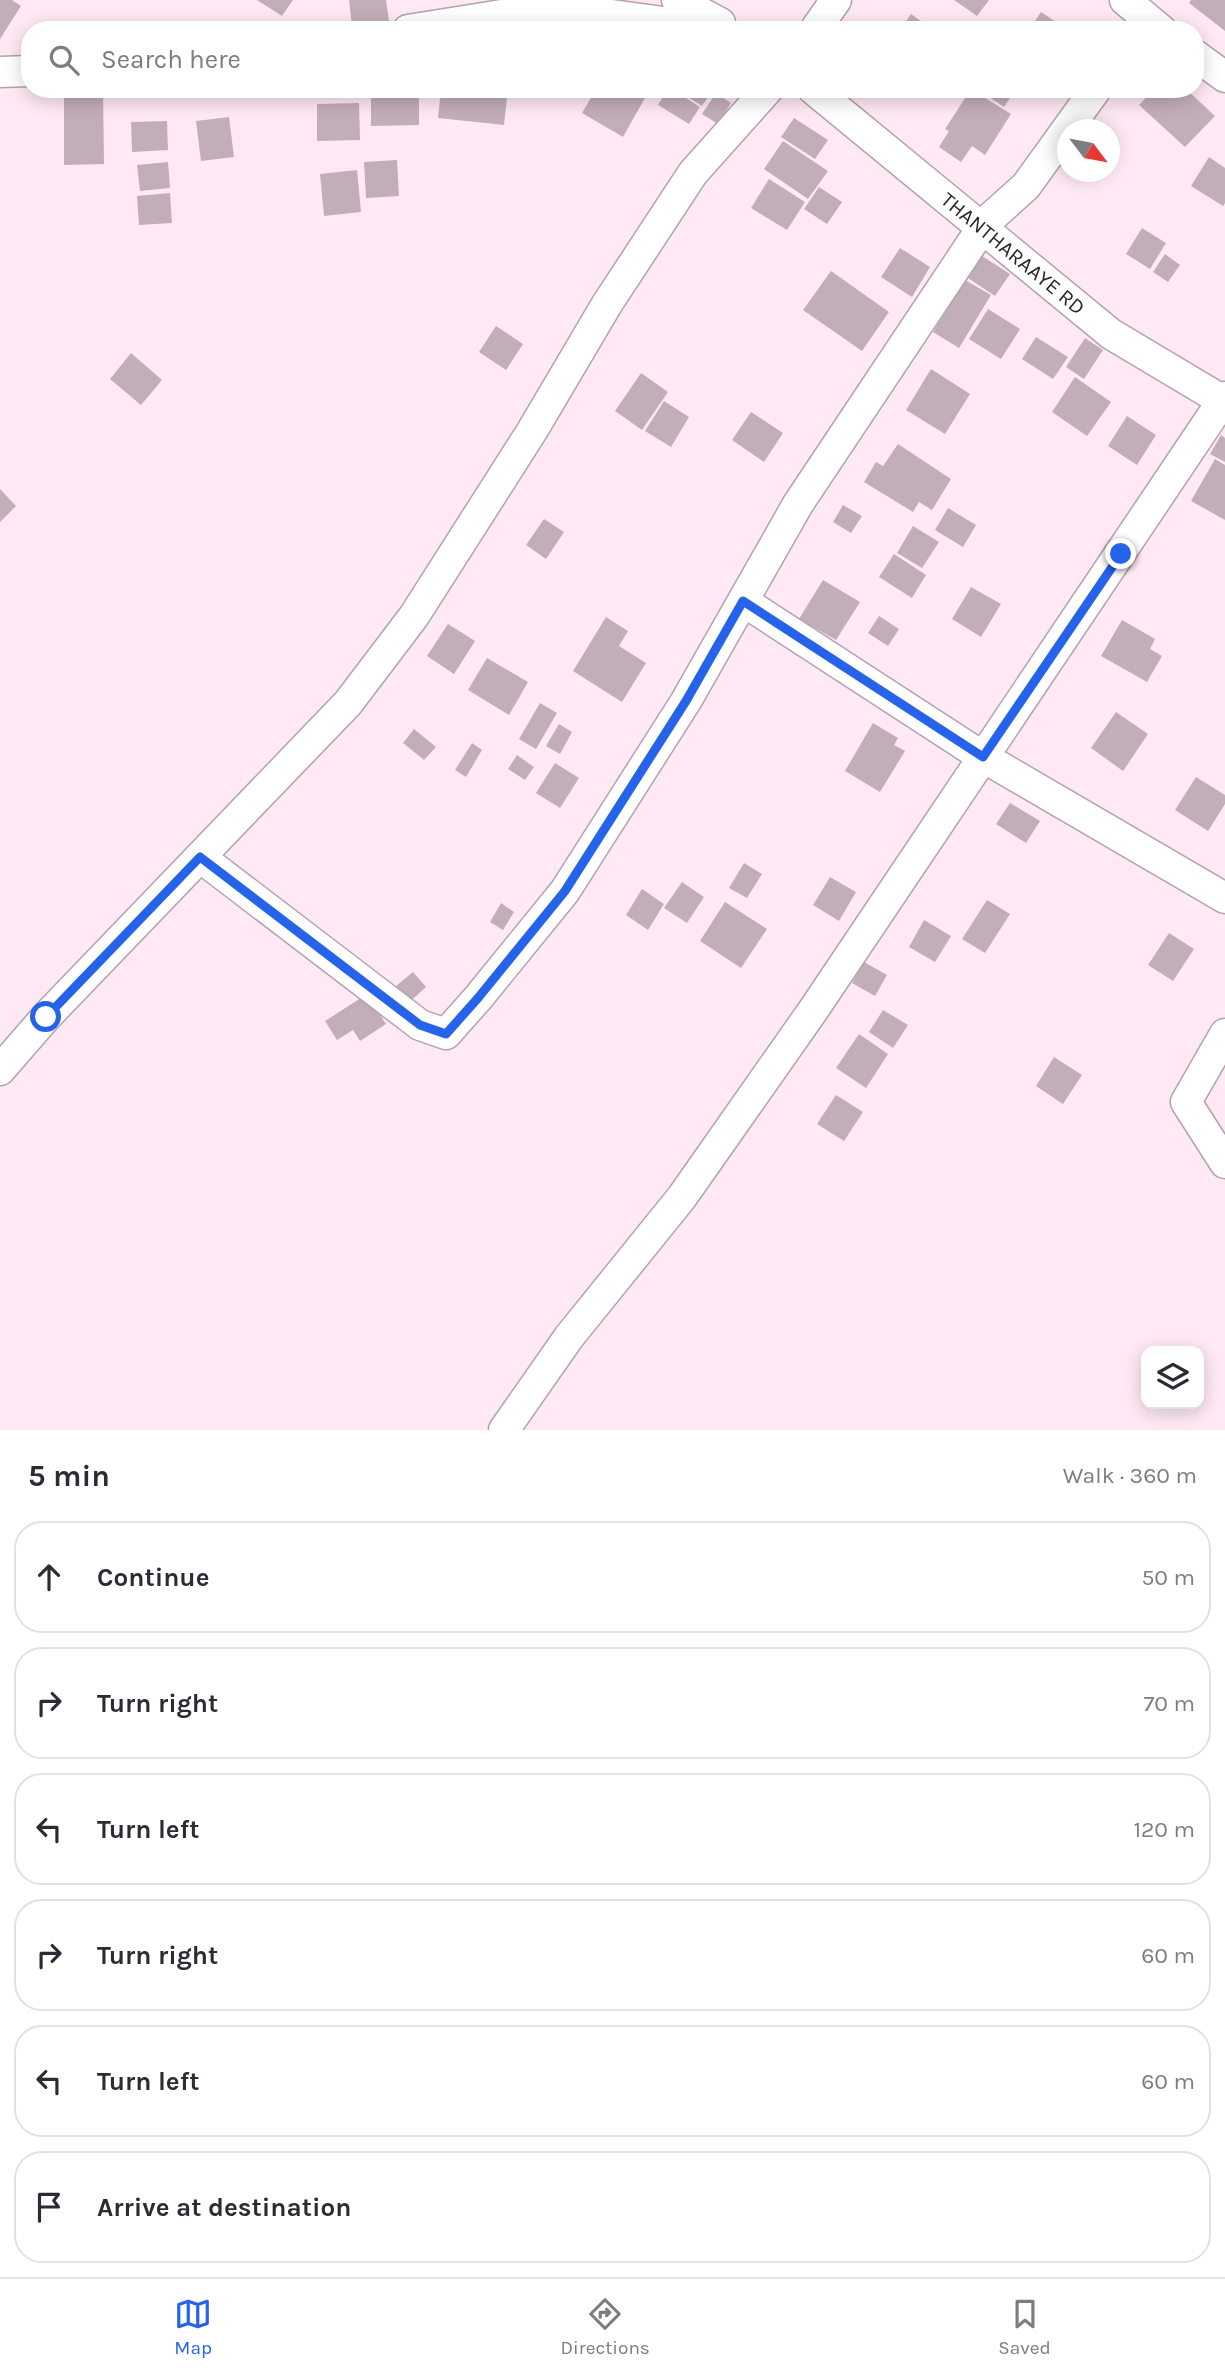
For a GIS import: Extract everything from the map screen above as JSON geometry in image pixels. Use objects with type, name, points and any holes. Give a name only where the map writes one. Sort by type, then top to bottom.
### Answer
[{"type":"street","points":[[677,0],[716,21]]},
{"type":"street","points":[[821,21],[836,0]]},
{"type":"street","points":[[464,21],[552,7],[655,21]]},
{"type":"street","points":[[1204,62],[1225,77]]},
{"type":"street","points":[[0,72],[21,71]]},
{"type":"street","points":[[0,1070],[46,1017],[348,703],[414,616],[533,431],[607,304],[694,173],[760,98]]},
{"type":"street","name":"THANTHARAAYE RD","points":[[824,98],[1111,334],[1224,400]]},
{"type":"street","points":[[200,857],[420,1025],[446,1034],[565,891],[686,701],[798,503],[982,228],[1026,186],[1090,98]]},
{"type":"street","points":[[504,1430],[569,1337],[682,1197],[814,1009],[1224,400]]},
{"type":"street","points":[[743,601],[983,757],[1225,898]]},
{"type":"street","points":[[1225,1034],[1186,1102],[1225,1163]]},
{"type":"building","points":[[0,0],[12,0],[21,6],[0,39]]},
{"type":"building","points":[[257,0],[293,0],[282,16]]},
{"type":"building","points":[[349,0],[386,0],[389,21],[351,21]]},
{"type":"building","points":[[954,0],[989,0],[977,16]]},
{"type":"building","points":[[1191,0],[1225,0],[1225,31],[1189,3]]},
{"type":"building","points":[[1041,12],[1054,21],[1035,21]]},
{"type":"building","points":[[911,14],[921,21],[906,21]]},
{"type":"building","points":[[64,98],[103,98],[104,164],[64,165]]},
{"type":"building","points":[[371,98],[419,98],[419,125],[371,126]]},
{"type":"building","points":[[440,98],[507,98],[504,125],[438,118]]},
{"type":"building","points":[[591,98],[645,98],[623,137],[582,113]]},
{"type":"building","points":[[662,98],[686,98],[700,107],[689,124],[658,105]]},
{"type":"building","points":[[690,98],[707,98],[702,106]]},
{"type":"building","points":[[713,98],[724,98],[731,103],[718,124],[702,114]]},
{"type":"building","points":[[965,98],[985,98],[1011,114],[985,155],[972,146],[961,162],[939,147],[949,131],[945,129]]},
{"type":"building","points":[[990,98],[1010,98],[1004,107]]},
{"type":"building","points":[[1146,98],[1196,98],[1215,116],[1185,147],[1139,105]]},
{"type":"building","points":[[359,103],[360,140],[317,141],[317,104]]},
{"type":"building","points":[[229,117],[234,157],[201,161],[196,121]]},
{"type":"building","points":[[794,118],[828,140],[815,159],[781,137]]},
{"type":"building","points":[[167,121],[168,150],[132,152],[131,122]]},
{"type":"building","points":[[783,141],[828,171],[808,199],[764,169]]},
{"type":"building","points":[[1209,157],[1225,168],[1223,206],[1191,186]]},
{"type":"building","points":[[397,160],[399,196],[366,198],[364,162]]},
{"type":"building","points":[[168,162],[170,188],[140,191],[137,165]]},
{"type":"building","points":[[357,170],[361,212],[324,216],[320,174]]},
{"type":"building","points":[[769,179],[805,202],[787,230],[751,208]]},
{"type":"building","points":[[819,187],[842,202],[827,224],[804,209]]},
{"type":"building","points":[[170,193],[172,223],[139,225],[137,196]]},
{"type":"building","points":[[1142,228],[1166,243],[1150,269],[1126,254]]},
{"type":"building","points":[[900,248],[930,267],[912,297],[881,277]]},
{"type":"building","points":[[979,254],[1010,274],[995,296],[965,276]]},
{"type":"building","points":[[1165,254],[1180,265],[1168,282],[1153,272]]},
{"type":"building","points":[[831,271],[889,312],[862,351],[803,310]]},
{"type":"building","points":[[965,280],[991,295],[959,348],[933,332]]},
{"type":"building","points":[[988,309],[1020,329],[1001,359],[969,339]]},
{"type":"building","points":[[496,326],[523,344],[506,370],[479,352]]},
{"type":"building","points":[[1036,337],[1068,357],[1053,379],[1022,359]]},
{"type":"building","points":[[1085,338],[1103,350],[1084,379],[1066,367]]},
{"type":"building","points":[[131,353],[162,380],[141,405],[110,379]]},
{"type":"building","points":[[931,369],[970,394],[945,434],[906,410]]},
{"type":"building","points":[[641,373],[668,392],[642,430],[615,411]]},
{"type":"building","points":[[1075,377],[1111,402],[1087,436],[1052,412]]},
{"type":"building","points":[[664,401],[689,417],[671,447],[645,431]]},
{"type":"building","points":[[751,412],[783,433],[764,462],[732,440]]},
{"type":"building","points":[[1127,416],[1156,435],[1137,465],[1108,446]]},
{"type":"building","points":[[1221,435],[1225,438],[1225,462],[1210,454]]},
{"type":"building","points":[[898,444],[951,479],[932,510],[919,502],[913,512],[864,482],[876,462],[883,466]]},
{"type":"building","points":[[1215,459],[1225,465],[1225,520],[1191,501]]},
{"type":"building","points":[[0,489],[16,506],[0,522]]},
{"type":"building","points":[[843,505],[862,516],[851,533],[833,522]]},
{"type":"building","points":[[948,508],[976,525],[963,547],[935,530]]},
{"type":"building","points":[[544,519],[564,532],[546,559],[526,545]]},
{"type":"building","points":[[913,526],[939,542],[922,568],[897,553]]},
{"type":"building","points":[[894,554],[926,575],[912,598],[879,577]]},
{"type":"building","points":[[823,580],[860,602],[836,640],[799,619]]},
{"type":"building","points":[[971,587],[1001,604],[981,637],[952,619]]},
{"type":"building","points":[[879,616],[899,629],[888,646],[868,633]]},
{"type":"building","points":[[606,617],[628,631],[619,646],[646,663],[622,702],[573,671]]},
{"type":"building","points":[[1122,620],[1155,639],[1150,649],[1162,656],[1147,682],[1101,656]]},
{"type":"building","points":[[448,624],[475,641],[454,674],[427,656]]},
{"type":"building","points":[[487,658],[528,682],[509,715],[468,690]]},
{"type":"building","points":[[540,703],[557,713],[536,749],[519,739]]},
{"type":"building","points":[[1116,712],[1148,734],[1123,771],[1091,748]]},
{"type":"building","points":[[873,723],[898,738],[894,745],[905,751],[880,792],[845,771]]},
{"type":"building","points":[[559,724],[572,732],[560,754],[546,746]]},
{"type":"building","points":[[414,729],[436,747],[424,760],[403,743]]},
{"type":"building","points":[[472,743],[482,750],[466,777],[455,770]]},
{"type":"building","points":[[517,755],[534,767],[525,780],[508,769]]},
{"type":"building","points":[[555,763],[579,778],[560,808],[536,793]]},
{"type":"building","points":[[1196,777],[1225,795],[1225,804],[1208,831],[1175,810]]},
{"type":"building","points":[[1010,803],[1040,821],[1026,843],[996,824]]},
{"type":"building","points":[[744,863],[762,874],[747,898],[729,888]]},
{"type":"building","points":[[830,877],[856,892],[839,921],[813,905]]},
{"type":"building","points":[[682,882],[704,897],[687,923],[664,908]]},
{"type":"building","points":[[642,889],[664,904],[648,930],[626,915]]},
{"type":"building","points":[[987,900],[1010,914],[985,953],[962,939]]},
{"type":"building","points":[[725,902],[767,929],[741,968],[700,941]]},
{"type":"building","points":[[501,903],[514,912],[503,930],[490,922]]},
{"type":"building","points":[[924,920],[951,936],[935,962],[909,947]]},
{"type":"building","points":[[1169,933],[1194,949],[1173,981],[1148,965]]},
{"type":"building","points":[[864,962],[887,975],[875,996],[852,983]]},
{"type":"building","points":[[413,972],[426,987],[404,1007],[390,991]]},
{"type":"building","points":[[367,994],[386,1024],[360,1041],[353,1030],[337,1040],[325,1021]]},
{"type":"building","points":[[883,1010],[908,1025],[893,1048],[869,1032]]},
{"type":"building","points":[[859,1034],[888,1054],[866,1088],[836,1068]]},
{"type":"building","points":[[1054,1057],[1082,1075],[1063,1104],[1036,1086]]},
{"type":"building","points":[[836,1095],[863,1112],[844,1141],[817,1124]]},
{"type":"route","points":[[46,1017],[200,857],[420,1025],[446,1034],[565,891],[686,701],[743,601],[983,757],[1121,554]]}]
